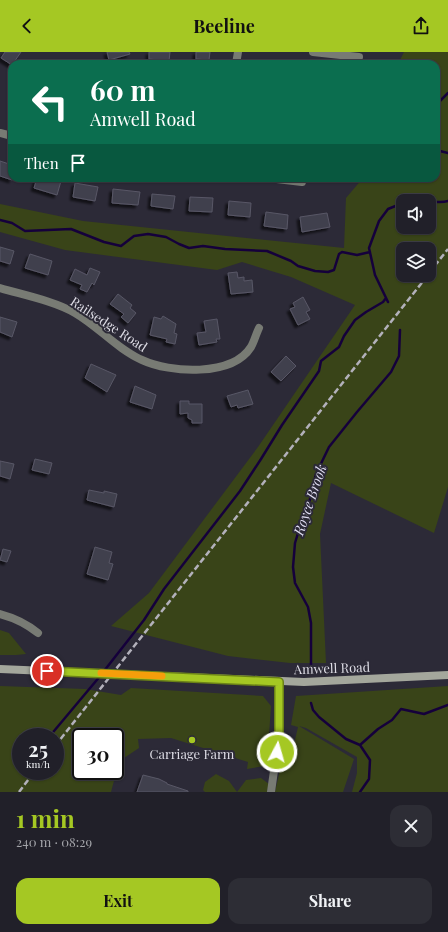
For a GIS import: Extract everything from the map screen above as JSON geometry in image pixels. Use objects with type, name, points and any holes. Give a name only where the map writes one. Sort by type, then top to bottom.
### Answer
[{"type":"main road","name":"Amwell Road","points":[[0,669],[279,682],[328,682],[448,675]]},
{"type":"street","points":[[313,52],[359,57]]},
{"type":"street","name":"Railsedge Road","points":[[0,288],[58,306],[74,313],[142,360],[177,370],[192,371],[210,369],[239,358],[250,348],[259,328]]},
{"type":"street","points":[[0,614],[18,619],[38,633]]},
{"type":"street","points":[[271,792],[279,734],[279,682]]},
{"type":"green space","points":[[404,52],[448,52],[448,487],[434,533],[331,483],[320,534],[326,663],[290,663],[228,656],[111,626],[149,593],[258,447],[355,305],[291,277],[242,262],[217,270],[65,250],[0,232],[0,204],[83,221],[344,248],[346,198],[360,182],[440,182],[440,60],[400,60]]},
{"type":"green space","points":[[0,630],[9,633],[26,654],[0,655]]},
{"type":"green space","points":[[0,686],[85,689],[121,695],[131,688],[263,696],[271,706],[268,750],[264,766],[247,769],[248,762],[171,738],[138,739],[139,748],[124,758],[124,728],[72,728],[72,780],[114,780],[111,792],[0,792]]},
{"type":"green space","points":[[448,686],[448,792],[352,792],[357,773],[357,757],[306,728],[299,726],[354,759],[343,792],[275,792],[283,757],[291,757],[298,727],[291,725],[296,696]]},
{"type":"green space","points":[[216,774],[229,781],[237,792],[205,792],[203,790],[205,782]]},
{"type":"green space","points":[[261,778],[269,784],[267,792],[237,792],[246,780]]},
{"type":"building","points":[[5,52],[21,52],[15,60],[8,60],[8,62],[1,58]]},
{"type":"building","points":[[107,52],[129,52],[130,54],[109,60]]},
{"type":"building","points":[[149,52],[170,52],[169,60],[149,59]]},
{"type":"building","points":[[196,52],[210,52],[209,60],[196,59]]},
{"type":"building","points":[[0,161],[8,164],[8,179],[0,176]]},
{"type":"building","points":[[36,182],[61,182],[57,195],[34,188]]},
{"type":"building","points":[[75,183],[98,187],[95,201],[73,197]]},
{"type":"building","points":[[113,189],[140,192],[138,205],[112,203]]},
{"type":"building","points":[[152,194],[175,196],[173,209],[151,206]]},
{"type":"building","points":[[190,197],[213,198],[212,212],[189,211]]},
{"type":"building","points":[[229,201],[251,203],[250,217],[228,215]]},
{"type":"building","points":[[266,212],[288,215],[287,229],[264,226]]},
{"type":"building","points":[[327,213],[330,227],[302,232],[300,217]]},
{"type":"building","points":[[0,247],[14,251],[10,264],[0,261]]},
{"type":"building","points":[[30,254],[52,261],[48,275],[25,268]]},
{"type":"building","points":[[90,268],[100,272],[94,285],[92,283],[87,292],[80,289],[82,285],[70,280],[75,269],[87,275]]},
{"type":"building","points":[[237,272],[238,278],[244,277],[244,281],[252,280],[253,292],[231,294],[228,273]]},
{"type":"building","points":[[118,294],[132,305],[130,308],[136,313],[128,323],[121,317],[124,314],[110,304]]},
{"type":"building","points":[[303,297],[310,310],[306,312],[310,319],[298,325],[290,309],[295,307],[293,303]]},
{"type":"building","points":[[163,316],[176,324],[174,333],[177,334],[175,344],[166,342],[167,339],[150,335],[154,317],[161,319]]},
{"type":"building","points":[[0,317],[17,322],[12,337],[0,332]]},
{"type":"building","points":[[217,319],[220,339],[216,339],[217,342],[199,345],[197,333],[206,332],[204,321]]},
{"type":"building","points":[[286,356],[296,366],[281,381],[271,372]]},
{"type":"building","points":[[91,364],[116,375],[107,392],[85,378]]},
{"type":"building","points":[[135,386],[156,395],[152,409],[130,402]]},
{"type":"building","points":[[248,390],[253,404],[238,408],[237,405],[231,407],[227,396]]},
{"type":"building","points":[[180,401],[189,401],[189,404],[202,404],[202,423],[192,423],[192,420],[188,418],[188,413],[180,414]]},
{"type":"building","points":[[35,459],[52,463],[49,474],[32,470]]},
{"type":"building","points":[[0,461],[14,464],[10,479],[0,476]]},
{"type":"building","points":[[89,490],[117,494],[114,507],[87,500]]},
{"type":"building","points":[[95,547],[112,552],[109,563],[113,564],[108,580],[87,574]]},
{"type":"building","points":[[3,549],[11,551],[7,562],[0,560]]},
{"type":"building","points":[[143,775],[159,779],[167,784],[188,792],[137,792]]},
{"type":"waterway","name":"Royce Brook","points":[[440,101],[448,93]]},
{"type":"waterway","name":"Royce Brook","points":[[440,151],[448,153]]},
{"type":"waterway","name":"Royce Brook","points":[[436,202],[448,201]]},
{"type":"waterway","name":"Royce Brook","points":[[388,302],[375,275],[369,248],[379,221],[388,209],[396,206]]},
{"type":"waterway","points":[[0,220],[12,223],[25,231],[71,229],[104,242],[121,246],[134,236],[148,234],[166,237],[189,248],[203,246],[225,249],[267,251],[291,261],[298,266],[315,271],[328,272],[334,270],[339,254],[342,252],[357,255],[370,252]]},
{"type":"waterway","points":[[104,671],[144,620],[164,589],[240,491],[282,425],[319,371],[321,361],[339,347],[344,336],[355,320],[383,302],[386,298]]},
{"type":"waterway","name":"Royce Brook","points":[[311,667],[311,623],[308,607],[295,583],[293,567],[295,543],[309,503],[316,474],[329,447],[391,372],[399,356],[400,330]]},
{"type":"waterway","points":[[57,728],[101,675]]},
{"type":"waterway","name":"Royce Brook","points":[[311,703],[313,710],[319,717],[346,739],[360,745],[370,760],[369,779],[360,792]]},
{"type":"waterway","points":[[360,745],[378,729],[392,720],[401,709],[424,714],[448,705]]},
{"type":"railway","points":[[436,264],[448,249]]},
{"type":"railway","points":[[64,735],[422,282]]},
{"type":"railway","points":[[19,792],[28,780]]},
{"type":"slow traffic","points":[[101,673],[162,676]]},
{"type":"place","name":"Carriage Farm","points":[[192,740]]},
{"type":"route","points":[[47,671],[279,682],[279,734],[277,752]]}]
